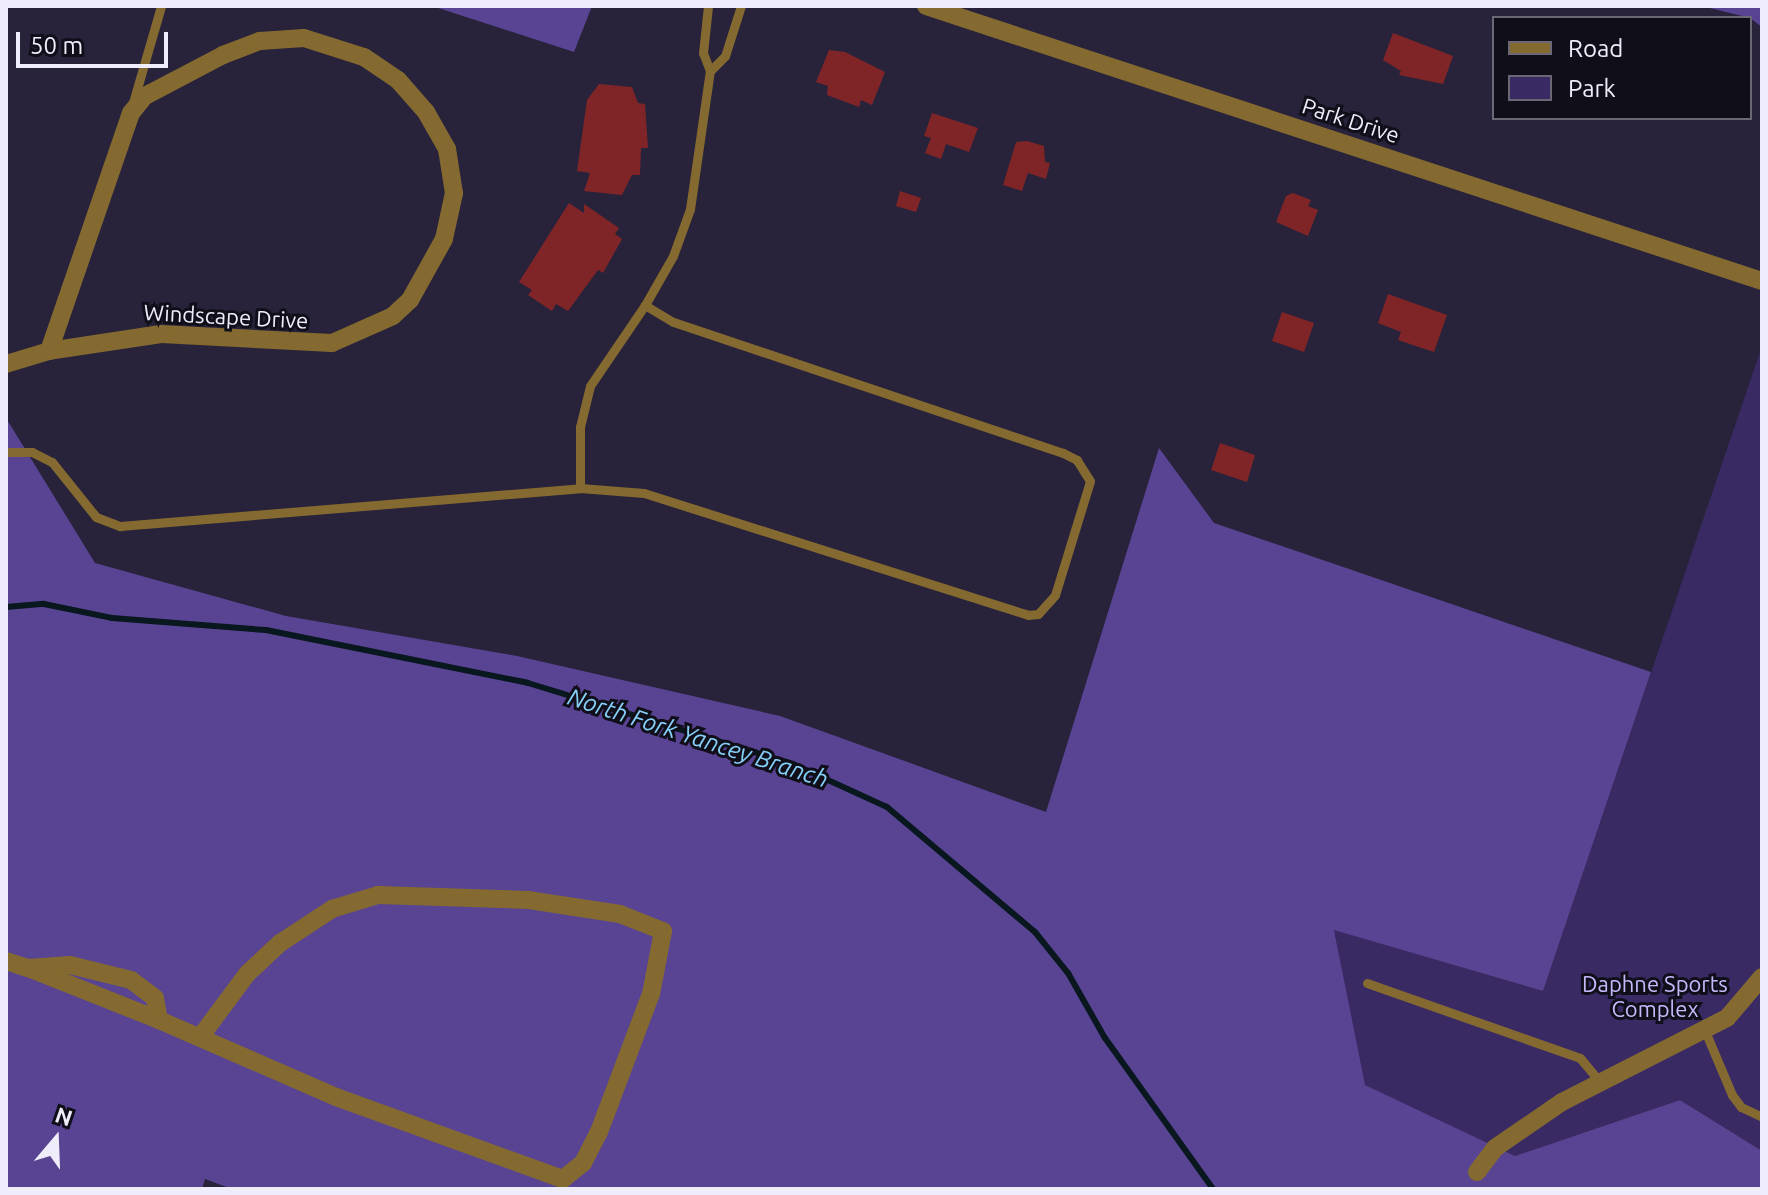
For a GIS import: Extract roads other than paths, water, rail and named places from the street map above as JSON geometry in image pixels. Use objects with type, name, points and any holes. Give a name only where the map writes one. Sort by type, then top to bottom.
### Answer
[{"type":"street","name":"Park Drive","points":[[926,6],[1762,281]]},
{"type":"street","name":"Windscape Drive","points":[[6,364],[49,351],[161,334],[311,344],[353,338],[410,300],[444,239],[454,193],[447,149],[438,130],[398,80],[354,53],[304,38],[260,41],[145,96],[131,113]]},
{"type":"street","points":[[49,351],[131,113]]},
{"type":"street","points":[[6,961],[201,1036],[336,1097],[563,1179],[583,1163],[599,1132],[651,994],[663,931],[620,914],[529,900],[378,895],[332,909],[280,943],[247,974],[201,1036]]},
{"type":"street","points":[[28,968],[70,965],[131,980],[155,998],[159,1020]]},
{"type":"street","points":[[1477,1172],[1518,1130],[1601,1083],[1705,1031],[1750,997],[1762,977]]},
{"type":"lane","points":[[131,113],[137,75],[161,6]]},
{"type":"lane","points":[[580,488],[580,427],[590,386],[645,305],[673,256],[690,209],[710,71],[703,53],[708,6]]},
{"type":"lane","points":[[710,71],[725,56],[741,6]]},
{"type":"lane","points":[[6,452],[32,452],[52,462],[96,517],[120,526],[580,488],[644,493],[1028,615],[1048,607],[1061,579],[1089,492],[1090,481],[1077,460],[673,322],[645,305]]},
{"type":"lane","points":[[1367,983],[1580,1058],[1601,1083]]},
{"type":"lane","points":[[1705,1031],[1732,1095],[1741,1107],[1762,1117]]},
{"type":"waterway","name":"North Fork Yancey Branch","points":[[6,607],[44,604],[112,618],[266,630],[528,683],[793,764],[887,807],[1035,932],[1068,973],[1105,1038],[1213,1189]]},
{"type":"park label","name":"Daphne Sports Complex","points":[[1655,996]]}]
